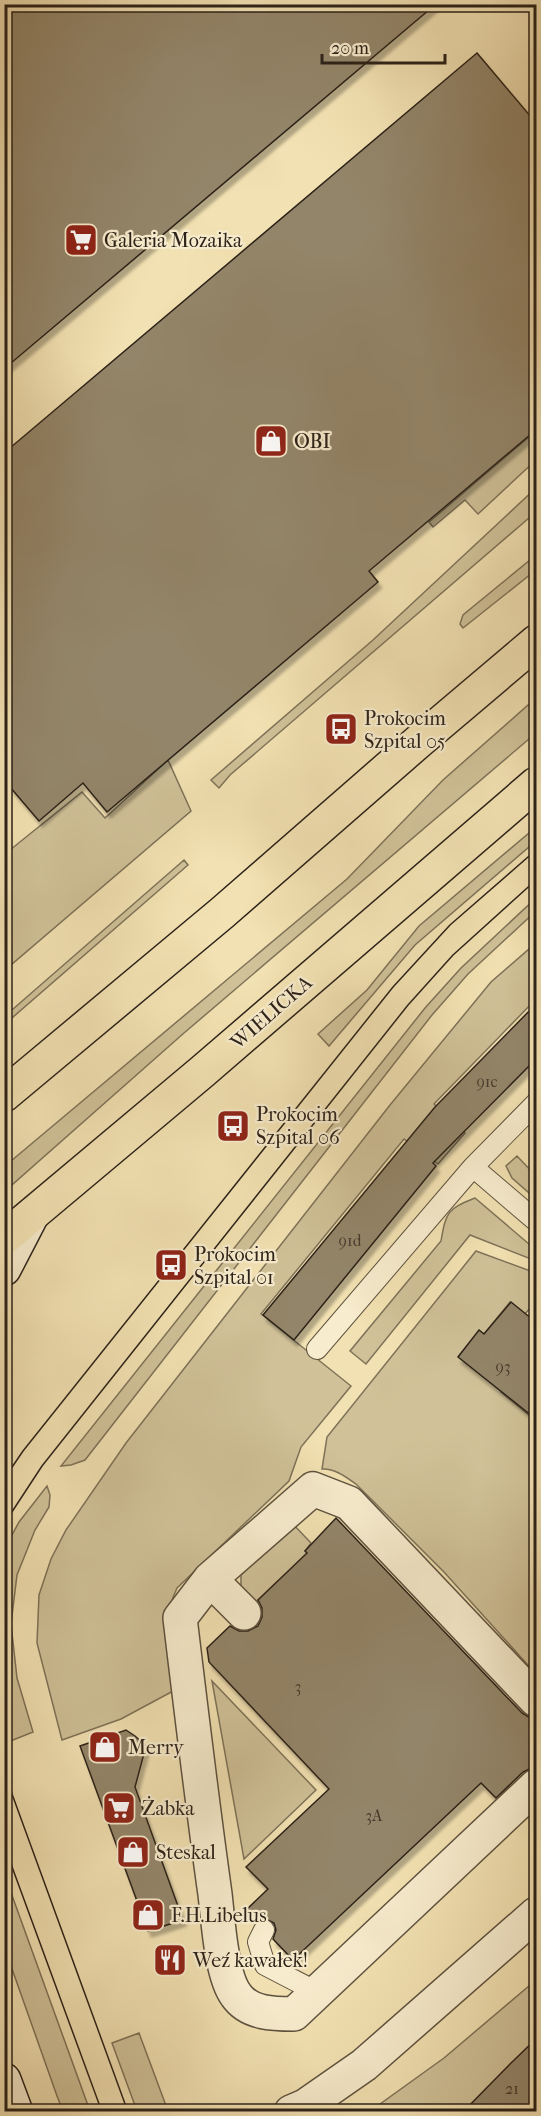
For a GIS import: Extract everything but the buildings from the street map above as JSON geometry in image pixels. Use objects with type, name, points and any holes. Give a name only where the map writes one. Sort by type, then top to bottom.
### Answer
[{"type":"main road","points":[[10,1087],[222,913],[537,642]]},
{"type":"main road","name":"WIELICKA","points":[[4,1238],[537,784]]},
{"type":"street","points":[[4,1269],[32,1215]]},
{"type":"street","points":[[537,1700],[349,1503],[313,1489],[210,1579],[180,1618],[222,1949],[235,1995],[244,2004],[259,2012],[294,2014],[537,1786]]},
{"type":"street","points":[[210,1579],[243,1613]]},
{"type":"street","points":[[291,2112],[306,2106],[364,2065],[537,1914]]},
{"type":"street","points":[[4,2080],[16,2112]]},
{"type":"lane","points":[[317,1349],[473,1167],[537,1103]]},
{"type":"lane","points":[[473,1167],[537,1221]]},
{"type":"lane","points":[[264,1930],[258,1942],[260,1954],[266,1965],[317,1992]]},
{"type":"shaded area","points":[[536,431],[536,460],[478,514],[465,500],[433,527],[429,522]]},
{"type":"shaded area","points":[[536,488],[536,512],[230,775],[219,788],[211,780],[373,640]]},
{"type":"shaded area","points":[[536,555],[536,570],[463,628],[460,624],[463,615]]},
{"type":"shaded area","points":[[536,698],[536,733],[184,1033],[5,1191],[5,1166],[347,879],[443,780]]},
{"type":"shaded area","points":[[168,760],[191,811],[5,970],[5,854],[82,792],[105,818]]},
{"type":"shaded area","points":[[536,827],[536,841],[415,945],[329,1046],[318,1034],[367,990],[419,926]]},
{"type":"shaded area","points":[[184,860],[188,865],[5,1024],[5,1016]]},
{"type":"shaded area","points":[[536,898],[536,911],[468,974],[432,1015],[85,1460],[61,1466],[425,1008],[461,968]]},
{"type":"shaded area","points":[[536,943],[536,999],[434,1104],[465,1133],[438,1164],[404,1139],[261,1314],[351,1386],[301,1447],[289,1481],[177,1588],[169,1612],[168,1625],[175,1690],[121,1719],[62,1740],[37,1643],[39,1595],[51,1559],[66,1530],[126,1443],[390,1105],[491,982]]},
{"type":"shaded area","points":[[517,1156],[536,1176],[536,1199],[512,1178],[506,1166]]},
{"type":"shaded area","points":[[475,1198],[536,1250],[536,1261],[470,1235],[366,1364],[350,1351],[441,1241],[450,1212]]},
{"type":"shaded area","points":[[476,1251],[536,1273],[536,1301],[525,1314],[510,1302],[484,1334],[479,1330],[503,1388],[501,1392],[536,1421],[536,1674],[444,1572],[356,1484],[335,1471],[322,1469],[327,1437]]},
{"type":"shaded area","points":[[47,1486],[50,1495],[49,1507],[35,1530],[17,1575],[11,1624],[17,1678],[33,1732],[8,1742],[4,1729],[5,1548],[19,1522]]},
{"type":"shaded area","points":[[292,1523],[311,1543],[305,1551],[343,1589],[277,1582],[254,1604],[241,1591],[241,1575]]},
{"type":"shaded area","points":[[212,1681],[316,1790],[244,1859]]},
{"type":"shaded area","points":[[5,1876],[90,2111],[63,2111],[57,2096],[5,1949]]},
{"type":"shaded area","points":[[536,1980],[536,2111],[369,2112],[444,2058]]},
{"type":"shaded area","points":[[139,2033],[168,2111],[137,2111],[112,2043]]},
{"type":"tram line","points":[[4,1479],[23,1451],[393,987],[450,925],[536,850]]},
{"type":"tram line","points":[[4,1524],[42,1466],[408,1005],[453,955],[536,880]]},
{"type":"tram line","points":[[4,1772],[128,2112]]},
{"type":"tram line","points":[[4,1845],[102,2112]]},
{"type":"place","name":"Galeria Mozaika","points":[[81,240]]},
{"type":"place","name":"OBI","points":[[271,441]]},
{"type":"place","name":"Prokocim Szpital 05","points":[[341,729]]},
{"type":"place","name":"Prokocim Szpital 06","points":[[233,1126]]},
{"type":"place","name":"Prokocim Szpital 01","points":[[171,1265]]},
{"type":"place","name":"Merry","points":[[105,1747]]},
{"type":"place","name":"Żabka","points":[[119,1808]]},
{"type":"place","name":"Steskal","points":[[133,1852]]},
{"type":"place","name":"F.H.Libelus","points":[[148,1915]]},
{"type":"place","name":"Weź kawałek!","points":[[170,1960]]}]
